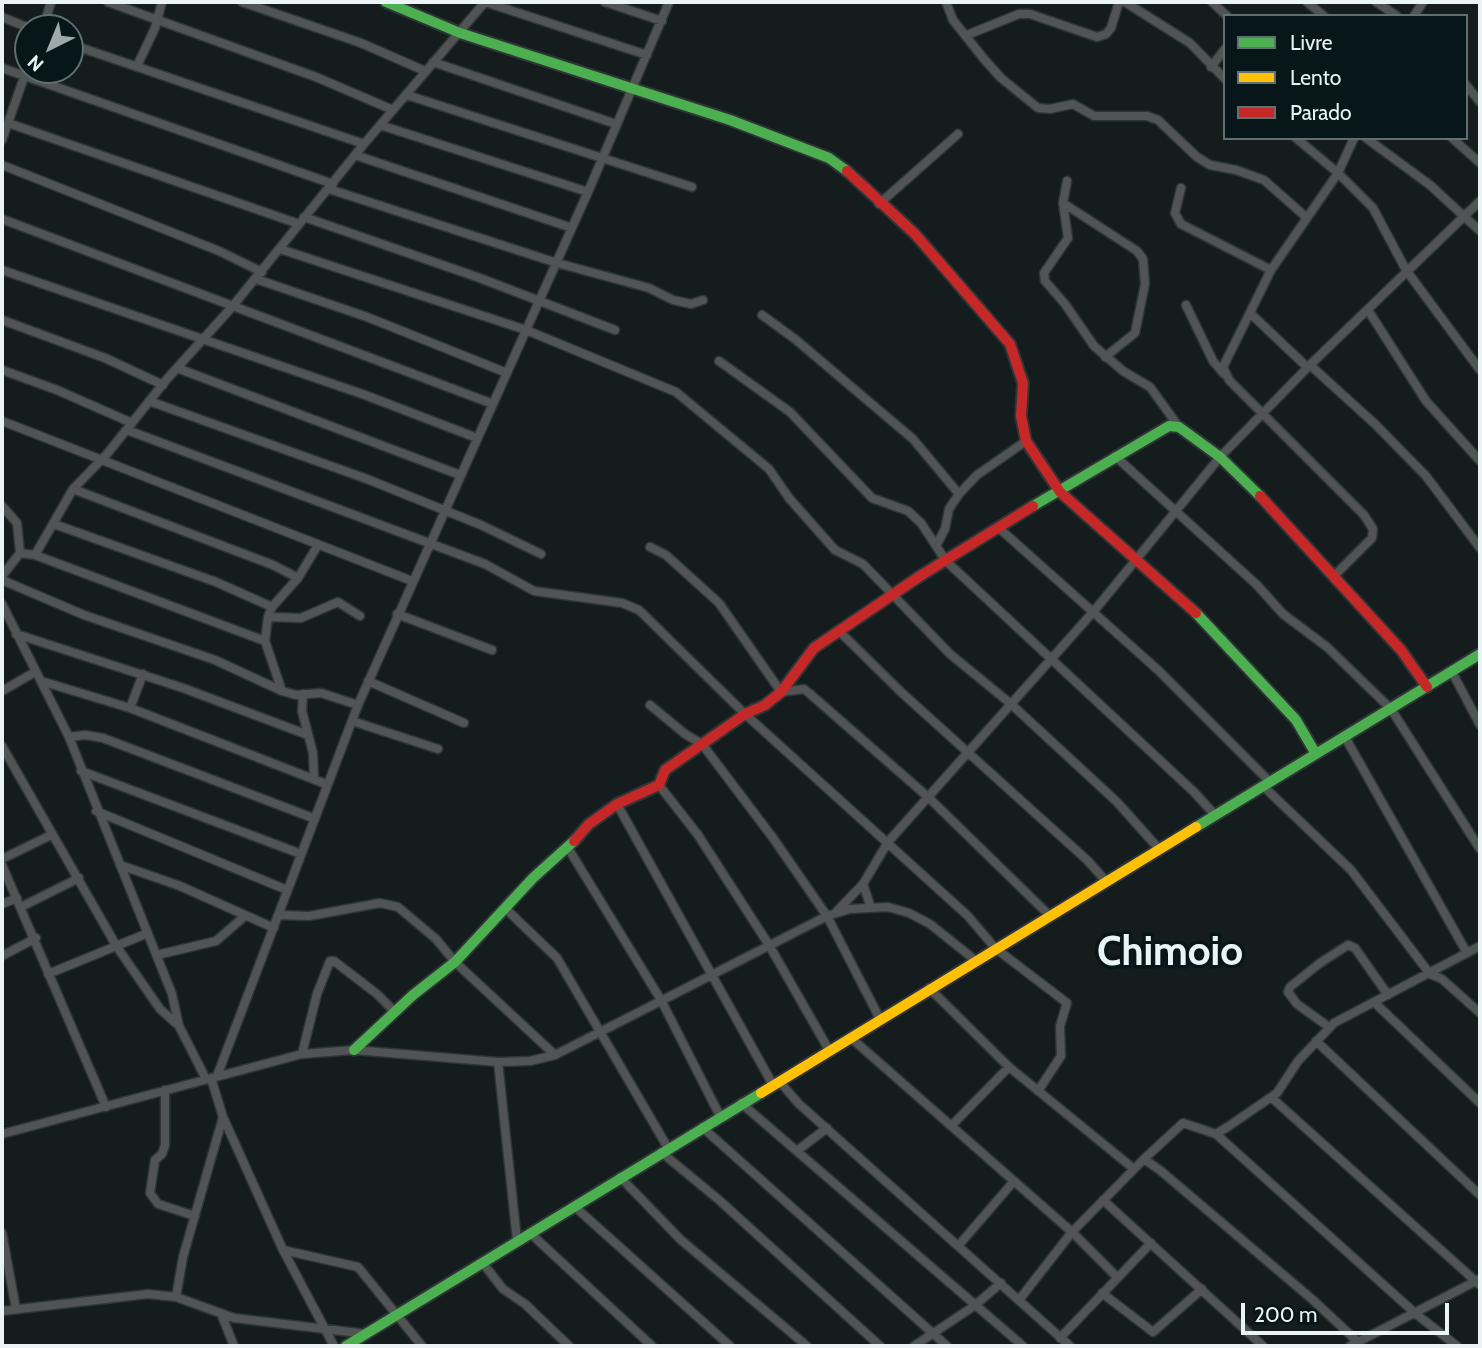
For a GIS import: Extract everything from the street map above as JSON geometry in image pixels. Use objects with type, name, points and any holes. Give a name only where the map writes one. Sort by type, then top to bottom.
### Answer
[{"type":"street","points":[[108,2],[316,77],[393,110]]},
{"type":"street","points":[[137,66],[157,21],[162,2]]},
{"type":"street","points":[[242,2],[361,43],[425,71]]},
{"type":"street","points":[[386,2],[460,33],[730,120],[829,158],[915,234],[1010,344],[1023,383],[1021,416],[1026,441],[1060,492],[1183,599],[1278,699],[1296,720],[1316,754]]},
{"type":"street","points":[[35,555],[73,489],[232,307],[364,144],[485,2],[647,55]]},
{"type":"street","points":[[605,2],[662,22]]},
{"type":"street","points":[[211,1078],[274,928],[313,818],[368,681],[557,262],[669,2]]},
{"type":"street","points":[[946,2],[953,20],[1001,78],[1038,108],[1050,110],[1073,104],[1094,116],[1147,116],[1158,120],[1197,157],[1210,165],[1236,170],[1264,180],[1307,218]]},
{"type":"street","points":[[967,35],[1018,14],[1030,14],[1097,37],[1106,34],[1111,28],[1119,2]]},
{"type":"street","points":[[1125,2],[1190,43],[1223,77]]},
{"type":"street","points":[[1212,2],[1225,14]]},
{"type":"street","points":[[1307,2],[1322,14]]},
{"type":"street","points":[[1376,2],[1394,14]]},
{"type":"street","points":[[84,49],[364,144]]},
{"type":"street","points":[[1211,67],[1223,52]]},
{"type":"street","points":[[433,62],[615,124]]},
{"type":"street","points":[[2,140],[21,84]]},
{"type":"street","points":[[46,84],[331,186],[557,262],[649,288],[673,300],[691,304],[703,300]]},
{"type":"street","points":[[1468,87],[1480,102]]},
{"type":"street","points":[[407,95],[692,187]]},
{"type":"street","points":[[8,123],[540,300],[615,330]]},
{"type":"street","points":[[380,125],[588,192]]},
{"type":"street","points":[[879,204],[958,134]]},
{"type":"street","points":[[1298,140],[1338,173],[1381,219],[1406,271],[1480,370]]},
{"type":"street","points":[[1224,374],[1223,368],[1271,270],[1338,173],[1353,140]]},
{"type":"street","points":[[1369,140],[1430,185],[1480,231]]},
{"type":"street","points":[[1454,140],[1480,163]]},
{"type":"street","points":[[355,155],[572,228]]},
{"type":"street","points":[[2,165],[219,251],[259,275],[507,373]]},
{"type":"street","points":[[1067,181],[1063,204],[1068,238],[1043,276],[1105,357],[1150,387],[1178,427],[1220,457],[1335,575],[1401,650],[1427,687]]},
{"type":"street","points":[[1181,188],[1175,213],[1181,224],[1271,270]]},
{"type":"street","points":[[831,915],[863,884],[888,842],[1094,611],[1220,457],[1309,366],[1480,201]]},
{"type":"street","points":[[1063,204],[1137,251],[1143,259],[1145,284],[1135,333],[1105,357]]},
{"type":"street","points":[[2,219],[493,404]]},
{"type":"street","points":[[279,249],[526,330],[676,392],[769,469],[789,498],[835,550],[863,564],[950,654],[1011,704],[1117,802],[1159,849]]},
{"type":"street","points":[[2,270],[201,341],[365,395],[477,438]]},
{"type":"street","points":[[1186,305],[1213,361],[1364,515],[1373,529],[1371,538],[1335,575]]},
{"type":"street","points":[[1368,310],[1426,401],[1480,461]]},
{"type":"street","points":[[1251,313],[1375,424],[1426,476],[1480,548]]},
{"type":"street","points":[[762,315],[795,339],[913,439],[959,495]]},
{"type":"street","points":[[2,320],[105,358],[163,385]]},
{"type":"street","points":[[719,361],[790,412],[873,498],[908,511],[937,544],[946,561],[1194,792],[1215,815]]},
{"type":"street","points":[[177,368],[460,475]]},
{"type":"street","points":[[2,370],[57,390],[129,427],[485,564],[546,595],[632,605],[745,714],[968,916],[995,948],[1067,1003],[1060,1026],[1061,1056],[1038,1091]]},
{"type":"street","points":[[149,401],[284,447],[481,525],[541,554]]},
{"type":"street","points":[[2,421],[412,581]]},
{"type":"street","points":[[354,1050],[455,962],[533,878],[568,848],[589,824],[617,804],[659,785],[665,770],[745,714],[765,705],[781,691],[814,648],[892,595],[1115,456],[1158,431],[1178,427]]},
{"type":"street","points":[[937,544],[945,529],[949,509],[959,495],[977,475],[1026,441]]},
{"type":"street","points":[[1115,456],[1257,585],[1283,614],[1326,647],[1391,709],[1480,849]]},
{"type":"street","points":[[73,489],[273,565],[298,579]]},
{"type":"street","points":[[2,506],[17,523],[20,552],[2,578],[83,615],[215,660],[282,691],[321,693],[358,705]]},
{"type":"street","points":[[54,524],[216,582],[272,607]]},
{"type":"street","points":[[1000,529],[1094,611],[1198,708],[1351,870],[1430,974],[1442,979],[1480,1013]]},
{"type":"street","points":[[282,691],[265,641],[268,617],[272,607],[298,579],[318,545]]},
{"type":"street","points":[[650,547],[666,555],[719,603],[781,691]]},
{"type":"street","points":[[20,552],[35,555],[265,641]]},
{"type":"street","points":[[268,617],[301,618],[338,602],[360,616]]},
{"type":"street","points":[[2,604],[69,737],[96,811],[172,994],[179,1026]]},
{"type":"street","points":[[397,614],[492,650]]},
{"type":"street","points":[[839,631],[968,753],[1081,854],[1106,881]]},
{"type":"street","points":[[16,634],[143,674],[308,735]]},
{"type":"street","points":[[346,1346],[1480,654]]},
{"type":"street","points":[[2,691],[35,672]]},
{"type":"street","points":[[1452,672],[1480,725]]},
{"type":"street","points":[[130,708],[143,674]]},
{"type":"street","points":[[41,681],[130,708],[326,784]]},
{"type":"street","points":[[368,681],[464,723]]},
{"type":"street","points":[[781,691],[804,689],[809,693],[928,797],[1049,915]]},
{"type":"street","points":[[303,694],[313,753],[314,778]]},
{"type":"street","points":[[650,705],[685,734],[702,744],[831,915],[880,1019]]},
{"type":"street","points":[[352,721],[438,750]]},
{"type":"street","points":[[69,737],[85,734],[103,738],[313,818]]},
{"type":"street","points":[[1345,737],[1467,953]]},
{"type":"street","points":[[2,747],[117,947],[160,1009],[179,1026],[211,1078],[223,1117],[283,1250],[334,1346]]},
{"type":"street","points":[[81,771],[301,854]]},
{"type":"street","points":[[659,785],[698,835],[769,945],[830,1050]]},
{"type":"street","points":[[617,804],[776,1083],[1070,1346]]},
{"type":"street","points":[[96,811],[288,890]]},
{"type":"street","points":[[2,859],[51,835]]},
{"type":"street","points":[[568,848],[662,1000],[720,1116]]},
{"type":"street","points":[[2,865],[5,877],[36,938],[48,974],[106,1107]]},
{"type":"street","points":[[120,865],[180,886],[274,928]]},
{"type":"street","points":[[21,907],[79,878]]},
{"type":"street","points":[[863,884],[870,905]]},
{"type":"street","points":[[2,904],[17,898]]},
{"type":"street","points":[[279,915],[309,916],[380,903],[398,907],[436,939],[455,962],[555,1055]]},
{"type":"street","points":[[2,1134],[302,1054],[354,1050],[498,1062],[530,1061],[555,1055],[831,915],[870,905],[888,907],[930,924],[975,960]]},
{"type":"street","points":[[506,909],[557,958],[602,1033],[664,1150],[880,1346]]},
{"type":"street","points":[[157,955],[216,942],[246,916]]},
{"type":"street","points":[[48,974],[148,933]]},
{"type":"street","points":[[2,956],[36,938]]},
{"type":"street","points":[[1329,1027],[1303,1009],[1288,992],[1320,963],[1348,945],[1355,948],[1388,995]]},
{"type":"street","points":[[1216,1134],[1272,1098],[1329,1027],[1480,946]]},
{"type":"street","points":[[302,1054],[317,994],[330,961],[334,961],[377,994],[395,1012]]},
{"type":"street","points":[[929,988],[1009,1067],[1134,1168]]},
{"type":"street","points":[[1374,1002],[1480,1103]]},
{"type":"street","points":[[850,1037],[1072,1232],[1117,1277]]},
{"type":"street","points":[[1316,1041],[1480,1195]]},
{"type":"street","points":[[498,1062],[517,1240]]},
{"type":"street","points":[[951,1126],[1009,1067]]},
{"type":"street","points":[[165,1090],[165,1145],[162,1154],[155,1160],[150,1193],[158,1204],[195,1216]]},
{"type":"street","points":[[1272,1098],[1479,1282],[1350,1346]]},
{"type":"street","points":[[741,1103],[1023,1346]]},
{"type":"street","points":[[176,1297],[183,1257],[223,1117]]},
{"type":"street","points":[[1020,1300],[1072,1232],[1143,1159],[1183,1123],[1216,1134],[1416,1314],[1457,1346]]},
{"type":"street","points":[[702,1127],[947,1346]]},
{"type":"street","points":[[798,1150],[827,1128]]},
{"type":"street","points":[[1143,1159],[1252,1248],[1359,1343]]},
{"type":"street","points":[[620,1177],[681,1240],[807,1346]]},
{"type":"street","points":[[959,1245],[1014,1181]]},
{"type":"street","points":[[1103,1200],[1263,1346]]},
{"type":"street","points":[[574,1206],[730,1346]]},
{"type":"street","points":[[2,1233],[16,1309]]},
{"type":"street","points":[[530,1233],[652,1346]]},
{"type":"street","points":[[1060,1338],[1151,1243]]},
{"type":"street","points":[[283,1250],[358,1267],[422,1346]]},
{"type":"street","points":[[482,1262],[503,1289],[525,1304],[569,1346]]},
{"type":"street","points":[[914,1346],[974,1306],[1001,1283]]},
{"type":"street","points":[[1102,1293],[1153,1332],[1202,1289]]},
{"type":"street","points":[[2,1311],[148,1294],[176,1297],[222,1316],[369,1334]]},
{"type":"street","points":[[222,1316],[234,1346]]},
{"type":"traffic: fast","points":[[386,2],[460,33],[730,120],[829,158],[847,171]]},
{"type":"traffic: fast","points":[[1033,506],[1169,426],[1179,427],[1220,457],[1260,496]]},
{"type":"traffic: fast","points":[[1196,613],[1296,720],[1316,754]]},
{"type":"traffic: fast","points":[[1196,827],[1480,654]]},
{"type":"traffic: fast","points":[[354,1050],[413,995],[455,962],[533,878],[574,841]]},
{"type":"traffic: fast","points":[[346,1346],[761,1093]]},
{"type":"traffic: slow","points":[[761,1093],[1196,827]]},
{"type":"traffic: jam","points":[[847,171],[915,234],[1010,344],[1023,383],[1021,416],[1026,441],[1060,492],[1196,613]]},
{"type":"traffic: jam","points":[[1260,496],[1401,650],[1427,687]]},
{"type":"traffic: jam","points":[[574,841],[589,824],[617,804],[659,785],[665,770],[745,714],[765,705],[781,692],[814,648],[920,576],[1033,506]]},
{"type":"district","name":"Chimoio","points":[[1170,953]]}]
